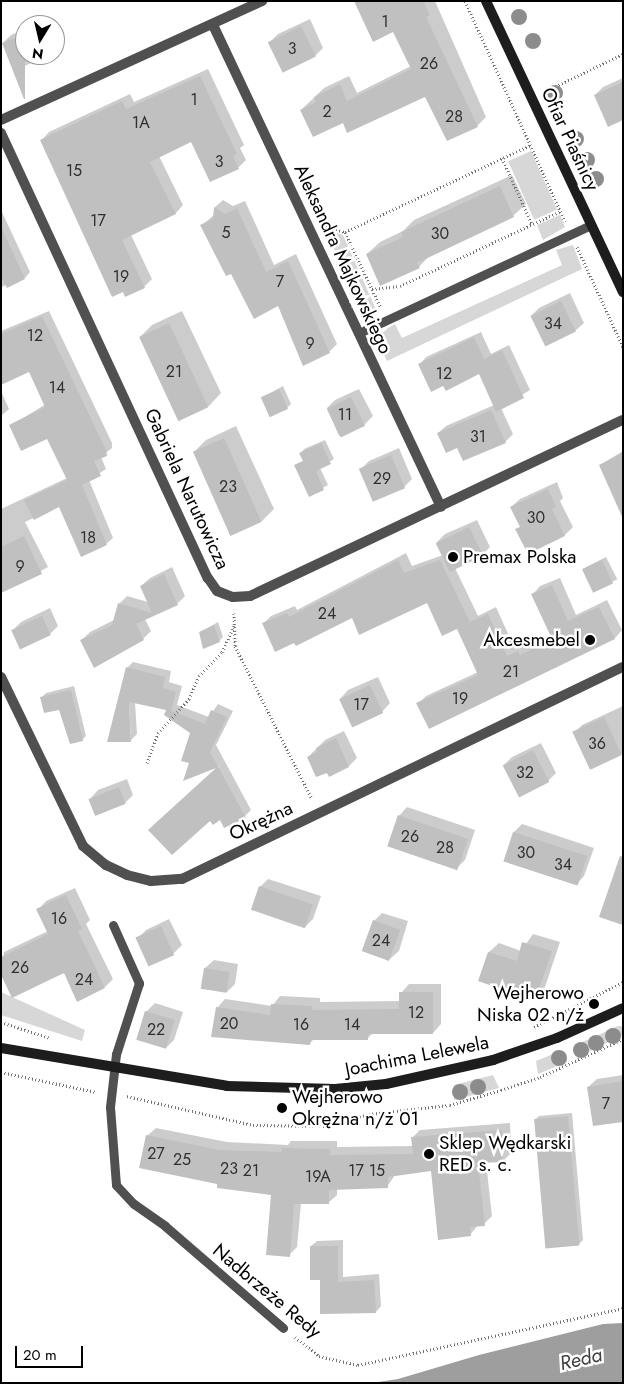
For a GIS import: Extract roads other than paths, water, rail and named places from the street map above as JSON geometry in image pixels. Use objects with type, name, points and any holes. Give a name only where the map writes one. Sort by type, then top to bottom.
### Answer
[{"type":"main road","name":"Ofiar Piaśnicy","points":[[486,1],[623,292]]},
{"type":"main road","name":"Joachima Lelewela","points":[[1,1048],[227,1086],[271,1090],[335,1089],[386,1084],[444,1073],[519,1052],[623,1008]]},
{"type":"street","points":[[1,120],[214,25],[262,1]]},
{"type":"street","name":"Aleksandra Majkowskiego","points":[[214,25],[441,507]]},
{"type":"street","name":"Gabriela Narutowicza","points":[[1,133],[208,578],[217,591],[233,598],[250,596],[441,507]]},
{"type":"street","points":[[441,507],[623,420]]},
{"type":"street","name":"Okrężna","points":[[1,677],[83,846],[106,865],[127,875],[152,881],[182,878],[623,667]]},
{"type":"lane","points":[[359,333],[591,225]]},
{"type":"lane","name":"Nadbrzeże Redy","points":[[113,925],[138,983],[118,1041],[110,1108],[116,1185],[134,1204],[166,1226],[283,1328]]},
{"type":"water","name":"Reda","points":[[623,1323],[623,1383],[372,1383],[398,1379],[479,1355],[603,1324]]},
{"type":"place","name":"Premax Polska","points":[[453,557]]},
{"type":"place","name":"Akcesmebel","points":[[590,640]]},
{"type":"place","name":"Wejherowo Niska 02 n/ż","points":[[594,1004]]},
{"type":"place","name":"Wejherowo Okrężna n/ż 01","points":[[282,1108]]},
{"type":"place","name":"Sklep Wędkarski RED s. c.","points":[[429,1154]]}]
